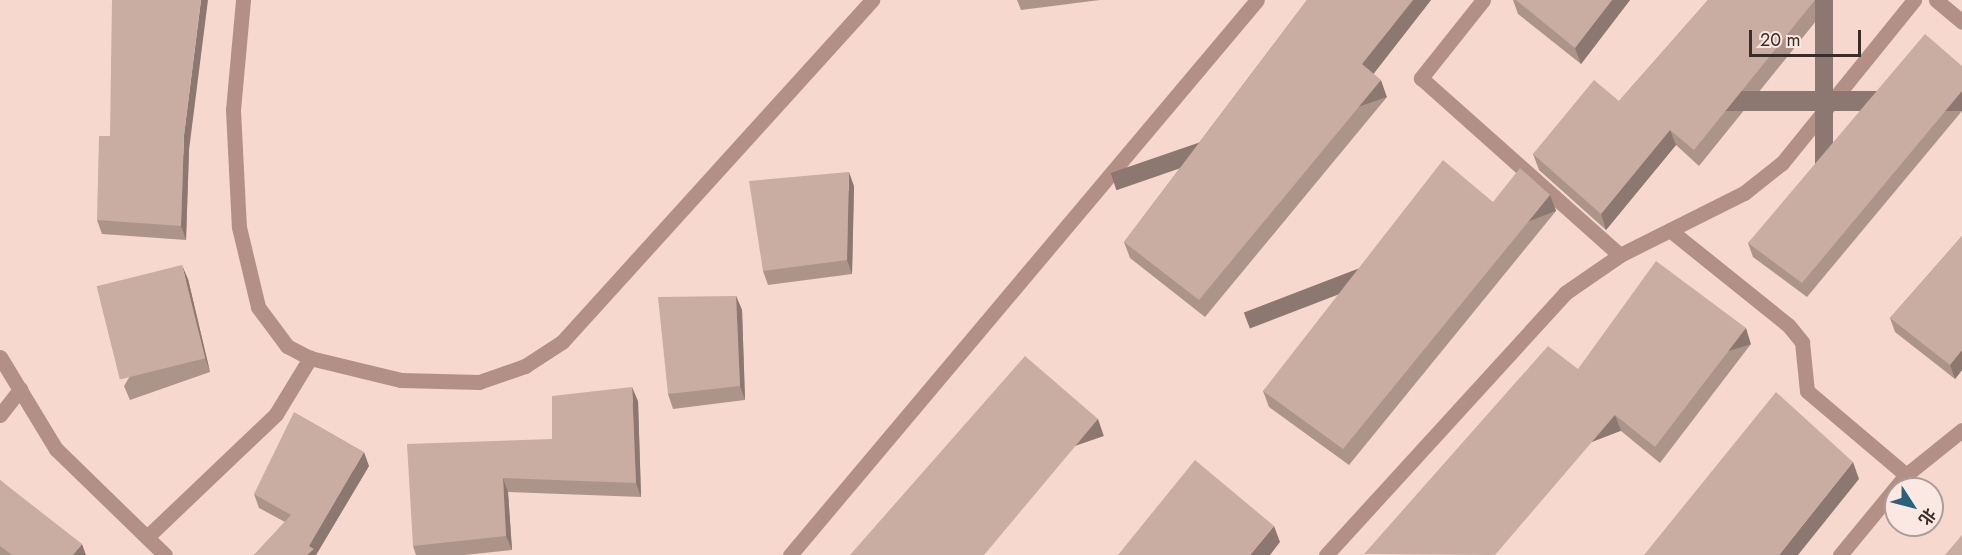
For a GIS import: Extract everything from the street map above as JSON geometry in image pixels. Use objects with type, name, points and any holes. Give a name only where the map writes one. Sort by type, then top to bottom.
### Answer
[{"type":"street","points":[[243,0],[233,110],[246,266],[258,307],[287,346],[310,358],[401,380],[479,382],[543,354],[562,342],[872,0]]},
{"type":"street","points":[[790,555],[1257,0]]},
{"type":"street","points":[[1483,0],[1421,78],[1620,255]]},
{"type":"street","points":[[1326,555],[1565,293],[1620,255],[1744,193],[1782,163],[1914,0]]},
{"type":"street","points":[[1936,0],[1962,22]]},
{"type":"street","points":[[1671,231],[1789,326],[1802,342],[1807,391],[1906,475]]},
{"type":"street","points":[[0,357],[57,449],[165,555]]},
{"type":"street","points":[[147,537],[276,414],[310,358]]},
{"type":"street","points":[[0,415],[20,389]]},
{"type":"street","points":[[1840,555],[1906,475],[1962,430]]},
{"type":"building","points":[[112,0],[201,0],[184,135],[181,226],[97,220],[99,136],[110,136]]},
{"type":"building","points":[[1307,0],[1413,0],[1362,64],[1381,80],[1199,300],[1124,242]]},
{"type":"building","points":[[1516,0],[1612,0],[1575,48]]},
{"type":"building","points":[[1708,0],[1815,0],[1694,150],[1670,130],[1601,214],[1533,154],[1594,80],[1619,101]]},
{"type":"building","points":[[1925,34],[1962,66],[1962,91],[1802,283],[1748,243]]},
{"type":"building","points":[[1443,160],[1493,202],[1520,168],[1550,195],[1343,449],[1263,391]]},
{"type":"building","points":[[849,172],[847,260],[763,271],[749,181]]},
{"type":"building","points":[[1962,236],[1962,350],[1950,365],[1890,318]]},
{"type":"building","points":[[1656,261],[1746,328],[1655,447],[1615,415],[1495,555],[1364,554],[1548,346],[1578,369]]},
{"type":"building","points":[[182,265],[205,358],[120,379],[97,286]]},
{"type":"building","points":[[736,296],[740,386],[668,394],[658,297]]},
{"type":"building","points":[[1025,356],[1098,419],[984,555],[850,555]]},
{"type":"building","points":[[632,387],[636,483],[503,478],[506,536],[413,546],[407,444],[552,439],[552,396]]},
{"type":"building","points":[[1776,392],[1853,462],[1779,555],[1644,555]]},
{"type":"building","points":[[294,412],[364,452],[309,546],[314,549],[307,555],[254,555],[291,515],[254,494]]},
{"type":"building","points":[[1195,460],[1274,526],[1250,555],[1118,555]]},
{"type":"building","points":[[0,480],[82,544],[73,555],[12,555],[0,546]]},
{"type":"building","points":[[1962,535],[1962,555],[1945,555]]}]
